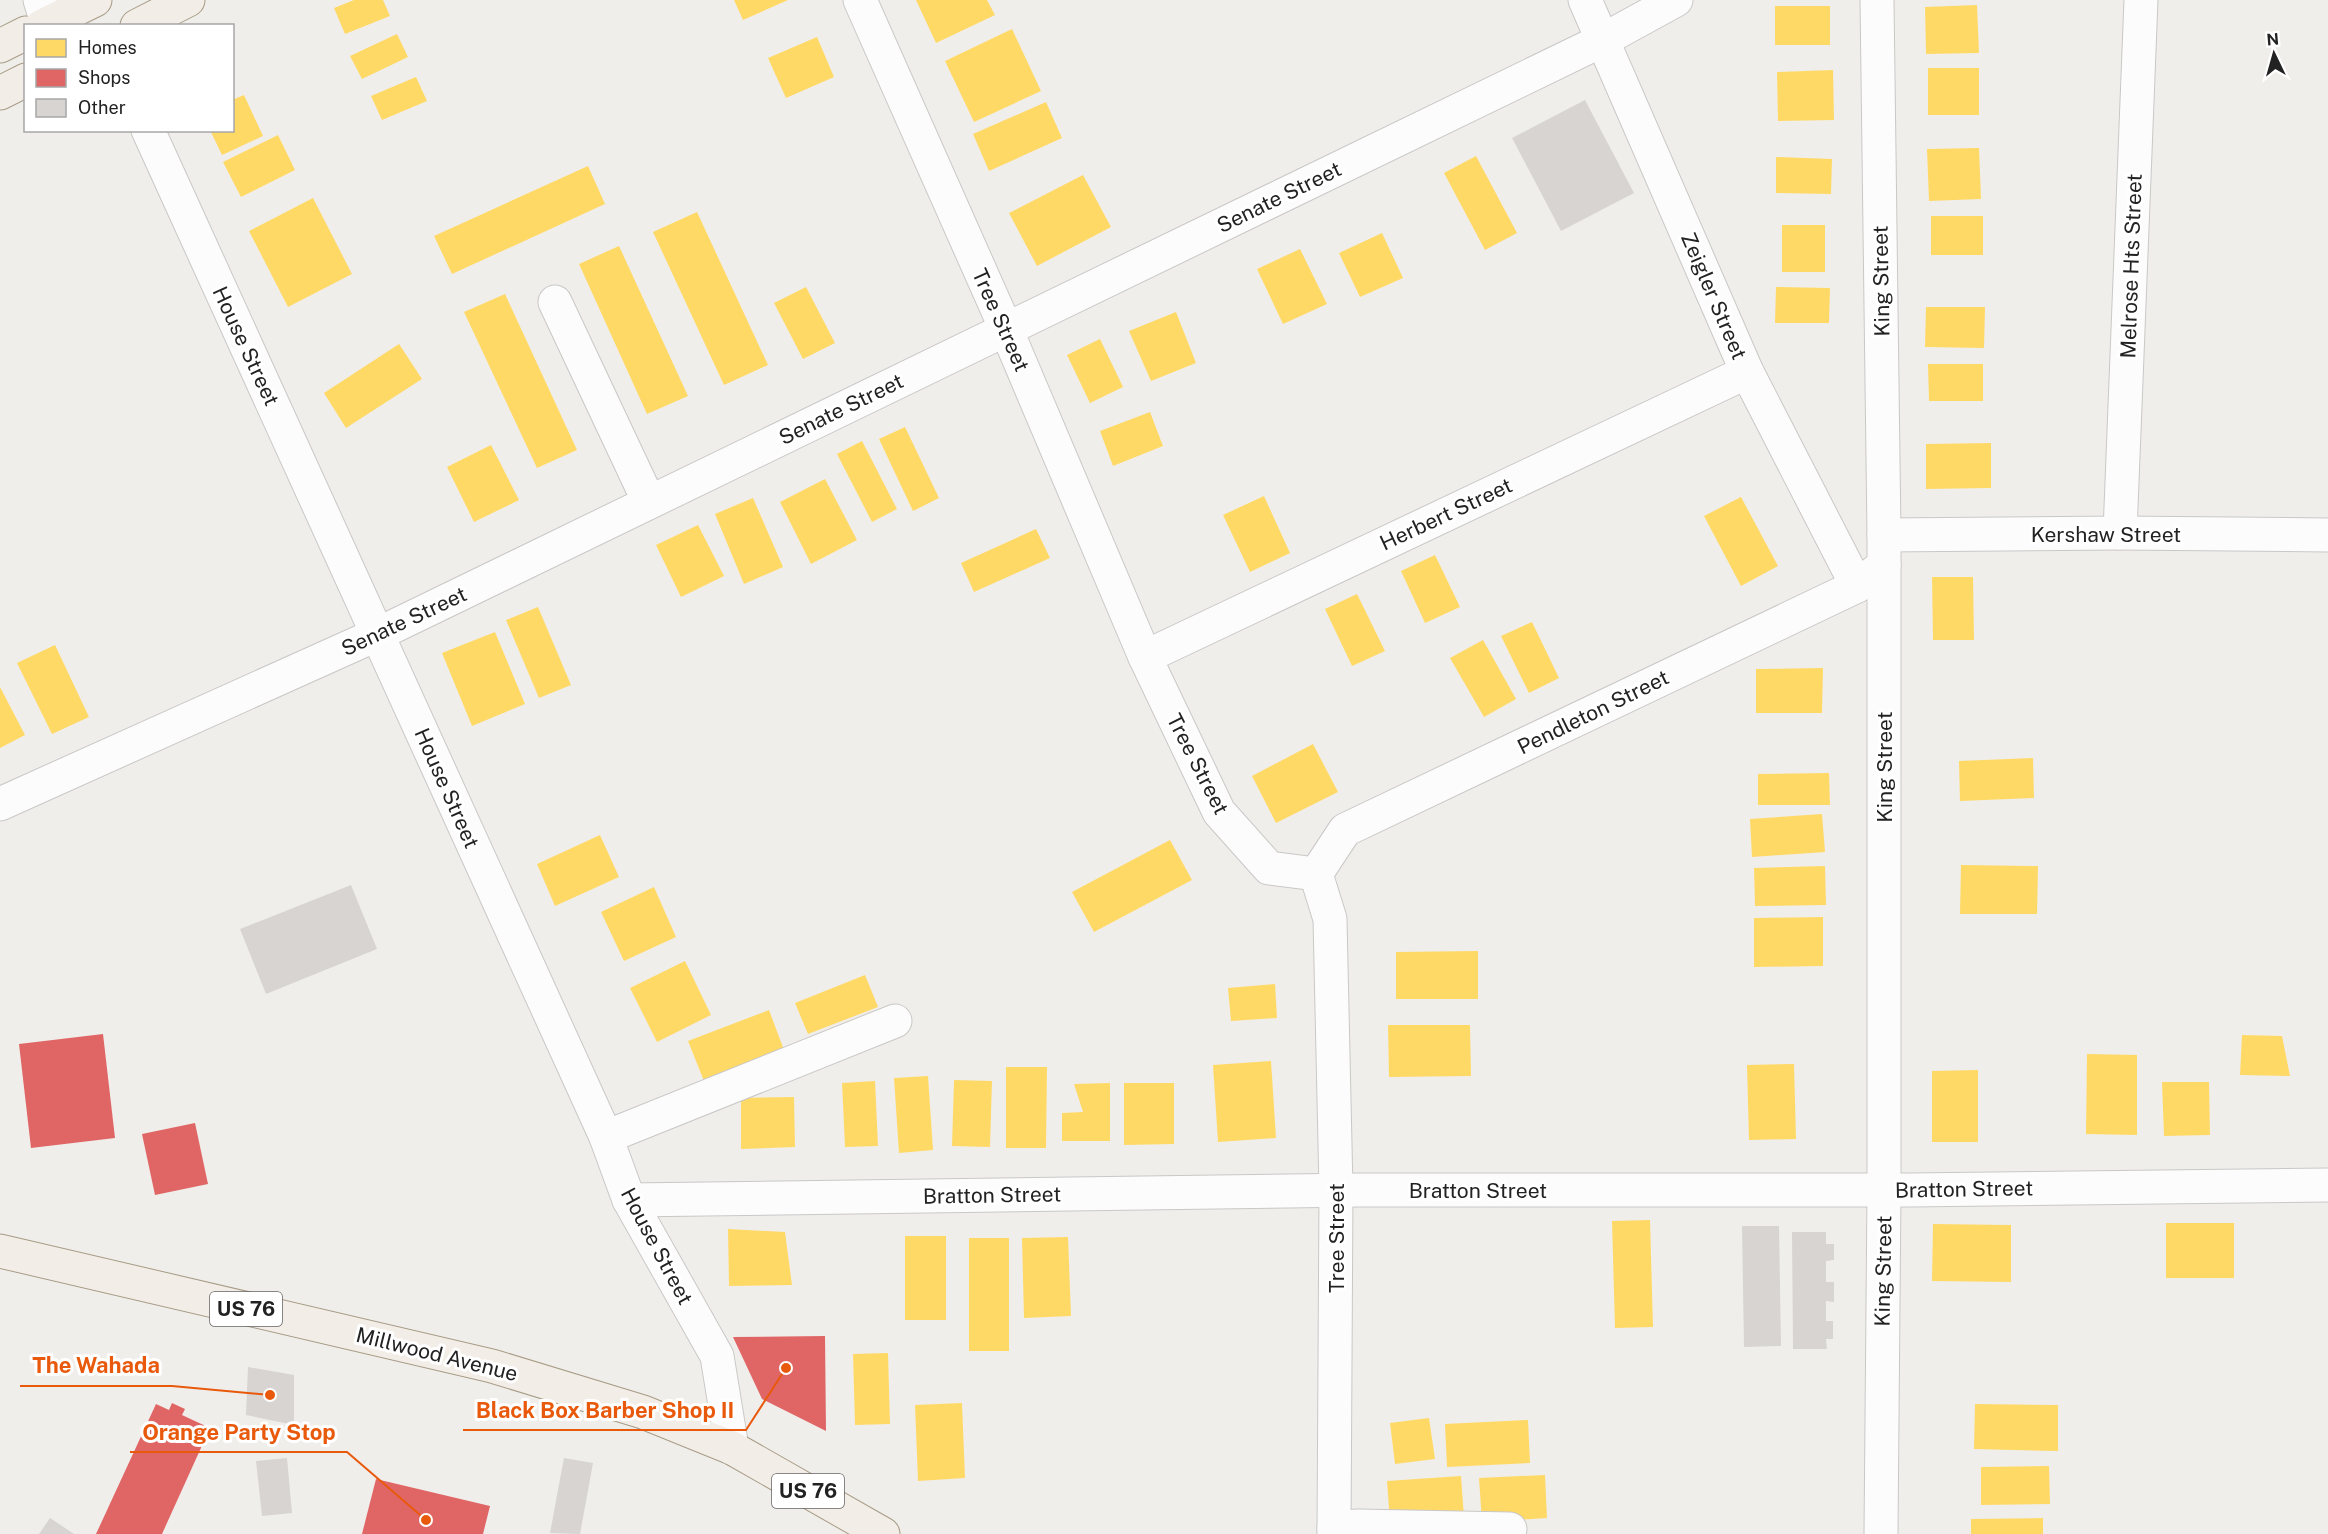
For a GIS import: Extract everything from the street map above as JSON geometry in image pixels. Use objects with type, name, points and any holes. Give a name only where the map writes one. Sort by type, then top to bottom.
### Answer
[{"type":"main road","points":[[38,20],[95,0]]},
{"type":"main road","points":[[141,24],[188,0]]},
{"type":"main road","points":[[0,46],[24,30]]},
{"type":"main road","points":[[0,93],[24,81]]},
{"type":"main road","name":"Millwood Avenue","points":[[0,1251],[509,1371],[643,1412],[732,1448],[883,1534]]},
{"type":"street","name":"Tree Street","points":[[860,0],[1006,329],[1145,657],[1219,812],[1269,868],[1316,874],[1330,919],[1336,1190],[1334,1531]]},
{"type":"street","name":"Zeigler Street","points":[[1585,0],[1747,372],[1857,586]]},
{"type":"street","name":"Senate Street","points":[[0,804],[378,634],[1603,40],[1676,0]]},
{"type":"street","name":"King Street","points":[[1877,0],[1884,550],[1884,1190],[1881,1534]]},
{"type":"street","name":"Melrose Hts Street","points":[[2120,533],[2141,0]]},
{"type":"street","name":"House Street","points":[[149,132],[606,1137],[629,1200],[717,1356],[732,1448]]},
{"type":"street","points":[[555,302],[649,502]]},
{"type":"street","name":"Herbert Street","points":[[1145,657],[1747,372]]},
{"type":"street","name":"Kershaw Street","points":[[1884,550],[2120,533],[2328,536]]},
{"type":"street","name":"Pendleton Street","points":[[1316,874],[1346,830],[1857,586],[1884,550]]},
{"type":"street","points":[[606,1137],[895,1021]]},
{"type":"street","name":"Bratton Street","points":[[629,1200],[1336,1190],[1884,1190],[2328,1185]]},
{"type":"street","points":[[1334,1531],[1358,1526],[1510,1529]]},
{"type":"building: Homes","points":[[354,0],[383,0],[390,16],[345,34],[334,8]]},
{"type":"building: Homes","points":[[734,0],[788,0],[743,20]]},
{"type":"building: Homes","points":[[916,0],[987,0],[995,15],[936,43]]},
{"type":"building: Homes","points":[[1977,5],[1979,53],[1926,54],[1925,7]]},
{"type":"building: Homes","points":[[1775,6],[1830,6],[1830,45],[1775,45]]},
{"type":"building: Homes","points":[[1012,29],[1041,91],[974,122],[945,61]]},
{"type":"building: Homes","points":[[397,34],[408,57],[362,79],[350,56]]},
{"type":"building: Homes","points":[[817,37],[834,77],[786,98],[768,58]]},
{"type":"building: Homes","points":[[1928,68],[1979,68],[1979,115],[1928,115]]},
{"type":"building: Homes","points":[[1833,70],[1834,120],[1778,121],[1777,72]]},
{"type":"building: Homes","points":[[416,77],[427,101],[382,120],[371,96]]},
{"type":"building: Homes","points":[[244,95],[263,136],[222,155],[211,132],[234,132],[234,99]]},
{"type":"building: Homes","points":[[1046,102],[1062,138],[989,171],[973,134]]},
{"type":"building: Homes","points":[[278,135],[295,170],[241,197],[223,162]]},
{"type":"building: Homes","points":[[1979,148],[1981,199],[1929,201],[1927,149]]},
{"type":"building: Homes","points":[[1476,156],[1517,233],[1485,250],[1444,173]]},
{"type":"building: Homes","points":[[1776,157],[1832,159],[1831,194],[1776,193]]},
{"type":"building: Homes","points":[[588,166],[605,204],[452,274],[434,236]]},
{"type":"building: Homes","points":[[1083,175],[1111,227],[1037,266],[1009,213]]},
{"type":"building: Homes","points":[[313,198],[352,274],[288,307],[249,231]]},
{"type":"building: Homes","points":[[697,212],[768,365],[724,385],[653,232]]},
{"type":"building: Homes","points":[[1931,216],[1983,216],[1983,255],[1931,255]]},
{"type":"building: Homes","points":[[1782,225],[1825,225],[1825,272],[1782,272]]},
{"type":"building: Homes","points":[[1382,233],[1403,278],[1360,297],[1339,253]]},
{"type":"building: Homes","points":[[619,246],[688,396],[647,414],[579,264]]},
{"type":"building: Homes","points":[[1300,249],[1327,304],[1283,324],[1257,269]]},
{"type":"building: Homes","points":[[806,287],[835,343],[803,359],[774,303]]},
{"type":"building: Homes","points":[[1776,287],[1830,288],[1829,323],[1775,323]]},
{"type":"building: Homes","points":[[505,294],[577,450],[537,468],[464,312]]},
{"type":"building: Homes","points":[[1926,307],[1985,307],[1984,348],[1925,347]]},
{"type":"building: Homes","points":[[1176,312],[1196,363],[1151,381],[1129,331]]},
{"type":"building: Homes","points":[[1100,339],[1123,387],[1090,403],[1067,355]]},
{"type":"building: Homes","points":[[399,344],[422,379],[346,428],[324,393]]},
{"type":"building: Homes","points":[[1928,364],[1983,364],[1983,401],[1929,401]]},
{"type":"building: Homes","points":[[1150,412],[1163,446],[1113,466],[1100,431]]},
{"type":"building: Homes","points":[[905,427],[939,498],[913,511],[879,439]]},
{"type":"building: Homes","points":[[862,441],[897,509],[872,522],[837,454]]},
{"type":"building: Homes","points":[[1991,443],[1991,488],[1926,489],[1926,444]]},
{"type":"building: Homes","points":[[491,445],[519,500],[474,522],[447,467]]},
{"type":"building: Homes","points":[[825,479],[857,540],[811,564],[780,502]]},
{"type":"building: Homes","points":[[1264,496],[1290,553],[1250,572],[1223,515]]},
{"type":"building: Homes","points":[[1741,497],[1778,566],[1741,586],[1704,516]]},
{"type":"building: Homes","points":[[753,498],[783,567],[744,584],[715,514]]},
{"type":"building: Homes","points":[[698,525],[724,576],[681,597],[656,545]]},
{"type":"building: Homes","points":[[1036,529],[1050,558],[974,592],[961,563]]},
{"type":"building: Homes","points":[[1435,555],[1460,607],[1425,623],[1401,571]]},
{"type":"building: Homes","points":[[1932,577],[1973,577],[1974,640],[1933,640]]},
{"type":"building: Homes","points":[[1357,594],[1385,651],[1352,666],[1325,609]]},
{"type":"building: Homes","points":[[538,607],[571,685],[539,698],[506,620]]},
{"type":"building: Homes","points":[[1532,622],[1559,678],[1529,693],[1501,636]]},
{"type":"building: Homes","points":[[495,632],[525,704],[472,726],[442,653]]},
{"type":"building: Homes","points":[[1483,640],[1516,699],[1484,717],[1450,658]]},
{"type":"building: Homes","points":[[55,645],[89,717],[52,734],[17,663]]},
{"type":"building: Homes","points":[[1823,668],[1822,713],[1756,713],[1756,669]]},
{"type":"building: Homes","points":[[0,687],[25,735],[0,748]]},
{"type":"building: Homes","points":[[1313,744],[1338,792],[1276,823],[1252,776]]},
{"type":"building: Homes","points":[[2033,758],[2034,798],[1960,801],[1959,761]]},
{"type":"building: Homes","points":[[1829,773],[1830,805],[1758,805],[1758,774]]},
{"type":"building: Homes","points":[[1822,814],[1825,852],[1752,857],[1750,819]]},
{"type":"building: Homes","points":[[600,835],[619,877],[555,906],[537,864]]},
{"type":"building: Homes","points":[[1170,840],[1192,880],[1094,932],[1072,892]]},
{"type":"building: Homes","points":[[1961,865],[2038,866],[2037,914],[1960,914]]},
{"type":"building: Homes","points":[[1825,866],[1826,905],[1755,906],[1754,868]]},
{"type":"building: Homes","points":[[654,887],[676,937],[624,961],[601,912]]},
{"type":"building: Homes","points":[[1823,917],[1823,966],[1754,967],[1754,918]]},
{"type":"building: Homes","points":[[1478,951],[1478,999],[1396,999],[1396,952]]},
{"type":"building: Homes","points":[[685,961],[711,1015],[657,1042],[630,988]]},
{"type":"building: Homes","points":[[865,975],[878,1007],[808,1034],[795,1003]]},
{"type":"building: Homes","points":[[1275,984],[1277,1018],[1231,1021],[1228,988]]},
{"type":"building: Homes","points":[[769,1010],[784,1050],[704,1081],[688,1041]]},
{"type":"building: Homes","points":[[1388,1025],[1470,1025],[1471,1076],[1389,1077]]},
{"type":"building: Homes","points":[[2242,1035],[2282,1036],[2290,1076],[2240,1075]]},
{"type":"building: Homes","points":[[2087,1054],[2137,1055],[2137,1135],[2086,1134]]},
{"type":"building: Homes","points":[[1271,1061],[1276,1138],[1218,1142],[1213,1065]]},
{"type":"building: Homes","points":[[1794,1064],[1796,1139],[1749,1140],[1747,1065]]},
{"type":"building: Homes","points":[[1006,1067],[1047,1067],[1046,1148],[1006,1148]]},
{"type":"building: Homes","points":[[1978,1070],[1978,1142],[1932,1142],[1932,1071]]},
{"type":"building: Homes","points":[[928,1076],[933,1150],[899,1153],[894,1078]]},
{"type":"building: Homes","points":[[954,1080],[992,1081],[990,1147],[952,1146]]},
{"type":"building: Homes","points":[[875,1081],[878,1146],[845,1147],[842,1083]]},
{"type":"building: Homes","points":[[2162,1082],[2209,1082],[2210,1135],[2164,1136]]},
{"type":"building: Homes","points":[[1110,1083],[1110,1141],[1062,1141],[1062,1113],[1083,1112],[1074,1084]]},
{"type":"building: Homes","points":[[1124,1083],[1174,1083],[1174,1144],[1124,1145]]},
{"type":"building: Homes","points":[[794,1097],[795,1147],[741,1149],[741,1098]]},
{"type":"building: Homes","points":[[1650,1220],[1653,1327],[1615,1328],[1612,1221]]},
{"type":"building: Homes","points":[[2166,1223],[2234,1223],[2234,1278],[2166,1278]]},
{"type":"building: Homes","points":[[1933,1224],[2011,1225],[2011,1282],[1932,1281]]},
{"type":"building: Homes","points":[[728,1229],[785,1232],[792,1285],[729,1286]]},
{"type":"building: Homes","points":[[905,1236],[946,1236],[946,1320],[905,1320]]},
{"type":"building: Homes","points":[[1068,1237],[1071,1316],[1024,1318],[1022,1238]]},
{"type":"building: Homes","points":[[969,1238],[1009,1238],[1009,1351],[969,1351]]},
{"type":"building: Homes","points":[[888,1353],[890,1424],[855,1425],[853,1354]]},
{"type":"building: Homes","points":[[962,1403],[965,1478],[918,1481],[915,1405]]},
{"type":"building: Homes","points":[[1975,1404],[2058,1405],[2058,1451],[1974,1449]]},
{"type":"building: Homes","points":[[1429,1418],[1435,1459],[1395,1464],[1390,1423]]},
{"type":"building: Homes","points":[[1528,1420],[1530,1463],[1447,1467],[1445,1424]]},
{"type":"building: Homes","points":[[2049,1466],[2050,1504],[1981,1505],[1981,1467]]},
{"type":"building: Homes","points":[[1545,1475],[1547,1518],[1482,1522],[1479,1478]]},
{"type":"building: Homes","points":[[1461,1476],[1464,1517],[1390,1522],[1387,1481]]},
{"type":"building: Homes","points":[[2043,1518],[2043,1534],[1971,1534],[1971,1519]]},
{"type":"building: Shops","points":[[103,1034],[115,1138],[31,1148],[19,1044]]},
{"type":"building: Shops","points":[[195,1123],[208,1184],[155,1195],[142,1134]]},
{"type":"building: Shops","points":[[825,1336],[826,1431],[762,1399],[733,1337]]},
{"type":"building: Shops","points":[[172,1403],[185,1409],[182,1415],[210,1428],[162,1534],[96,1534],[156,1404],[169,1410]]},
{"type":"building: Shops","points":[[376,1479],[490,1506],[483,1534],[362,1534]]},
{"type":"building: Other","points":[[1585,100],[1634,193],[1561,231],[1512,138]]},
{"type":"building: Other","points":[[351,885],[377,949],[266,994],[240,929]]},
{"type":"building: Other","points":[[1742,1226],[1779,1226],[1781,1346],[1744,1347]]},
{"type":"building: Other","points":[[1792,1232],[1826,1232],[1826,1244],[1834,1244],[1834,1260],[1826,1261],[1826,1282],[1834,1282],[1834,1302],[1826,1301],[1826,1321],[1833,1321],[1833,1339],[1826,1339],[1827,1349],[1793,1349]]},
{"type":"building: Other","points":[[248,1367],[294,1375],[294,1425],[246,1415]]},
{"type":"building: Other","points":[[287,1458],[292,1513],[262,1516],[256,1461]]},
{"type":"building: Other","points":[[564,1458],[593,1463],[580,1534],[550,1533]]},
{"type":"building: Other","points":[[50,1518],[74,1534],[39,1534]]},
{"type":"place","name":"Black Box Barber Shop II","points":[[786,1368]]},
{"type":"place","name":"The Wahada","points":[[270,1395]]},
{"type":"place","name":"Orange Party Stop","points":[[426,1520]]}]
